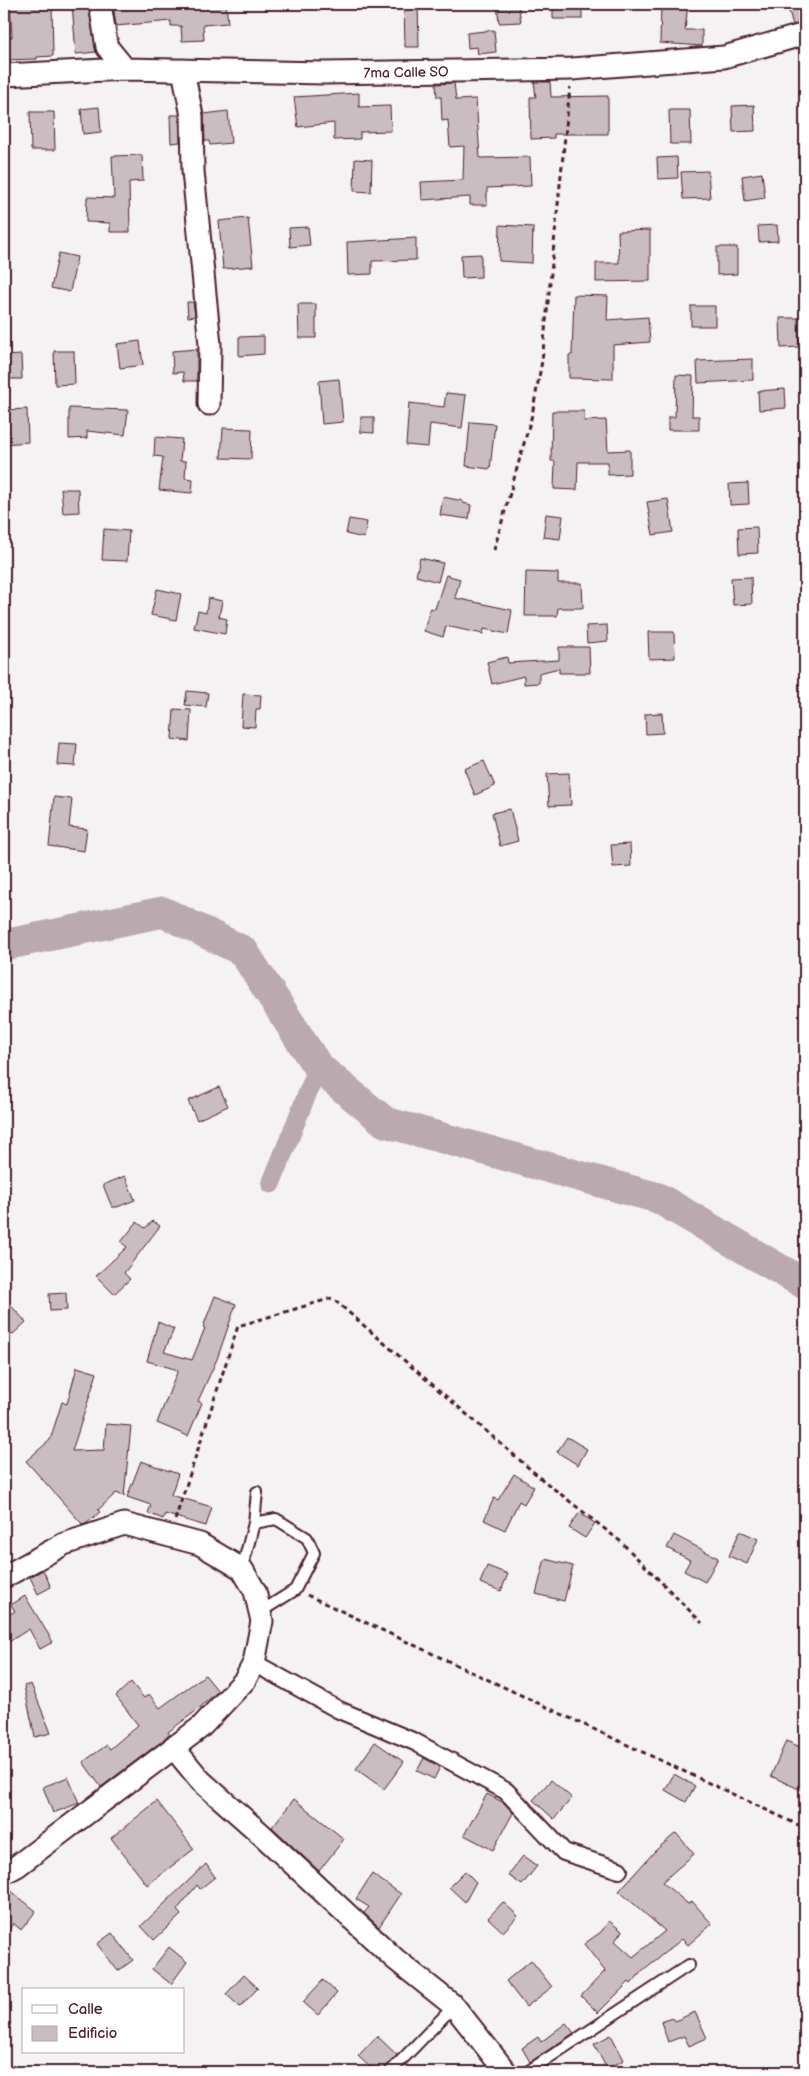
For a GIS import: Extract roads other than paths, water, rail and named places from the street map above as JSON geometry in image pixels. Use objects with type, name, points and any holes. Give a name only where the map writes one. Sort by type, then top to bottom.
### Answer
[{"type":"street","points":[[100,4],[107,47],[125,69]]},
{"type":"street","name":"7ma Calle SO","points":[[4,75],[125,69],[325,73],[572,69],[724,57],[805,34]]},
{"type":"street","points":[[183,70],[192,116],[194,180],[210,345],[209,404]]},
{"type":"street","points":[[4,1577],[64,1544],[124,1524],[200,1544],[242,1569],[255,1591],[262,1620],[254,1663],[245,1680],[201,1727],[17,1866],[4,1873]]},
{"type":"street","points":[[254,1663],[339,1710],[415,1742],[506,1791],[564,1852],[619,1870]]},
{"type":"street","points":[[174,1747],[200,1781],[260,1833],[395,1959],[454,2006],[506,2072]]},
{"type":"lane","points":[[242,1569],[254,1523],[257,1492]]},
{"type":"lane","points":[[254,1523],[276,1519],[307,1538],[314,1553],[295,1590],[260,1612]]},
{"type":"lane","points":[[527,2072],[690,1965]]},
{"type":"lane","points":[[390,2072],[454,2006]]},
{"type":"waterway","points":[[4,945],[163,912],[243,951],[318,1067],[385,1122],[658,1198],[805,1284]]},
{"type":"waterway","points":[[271,1184],[318,1067]]}]
